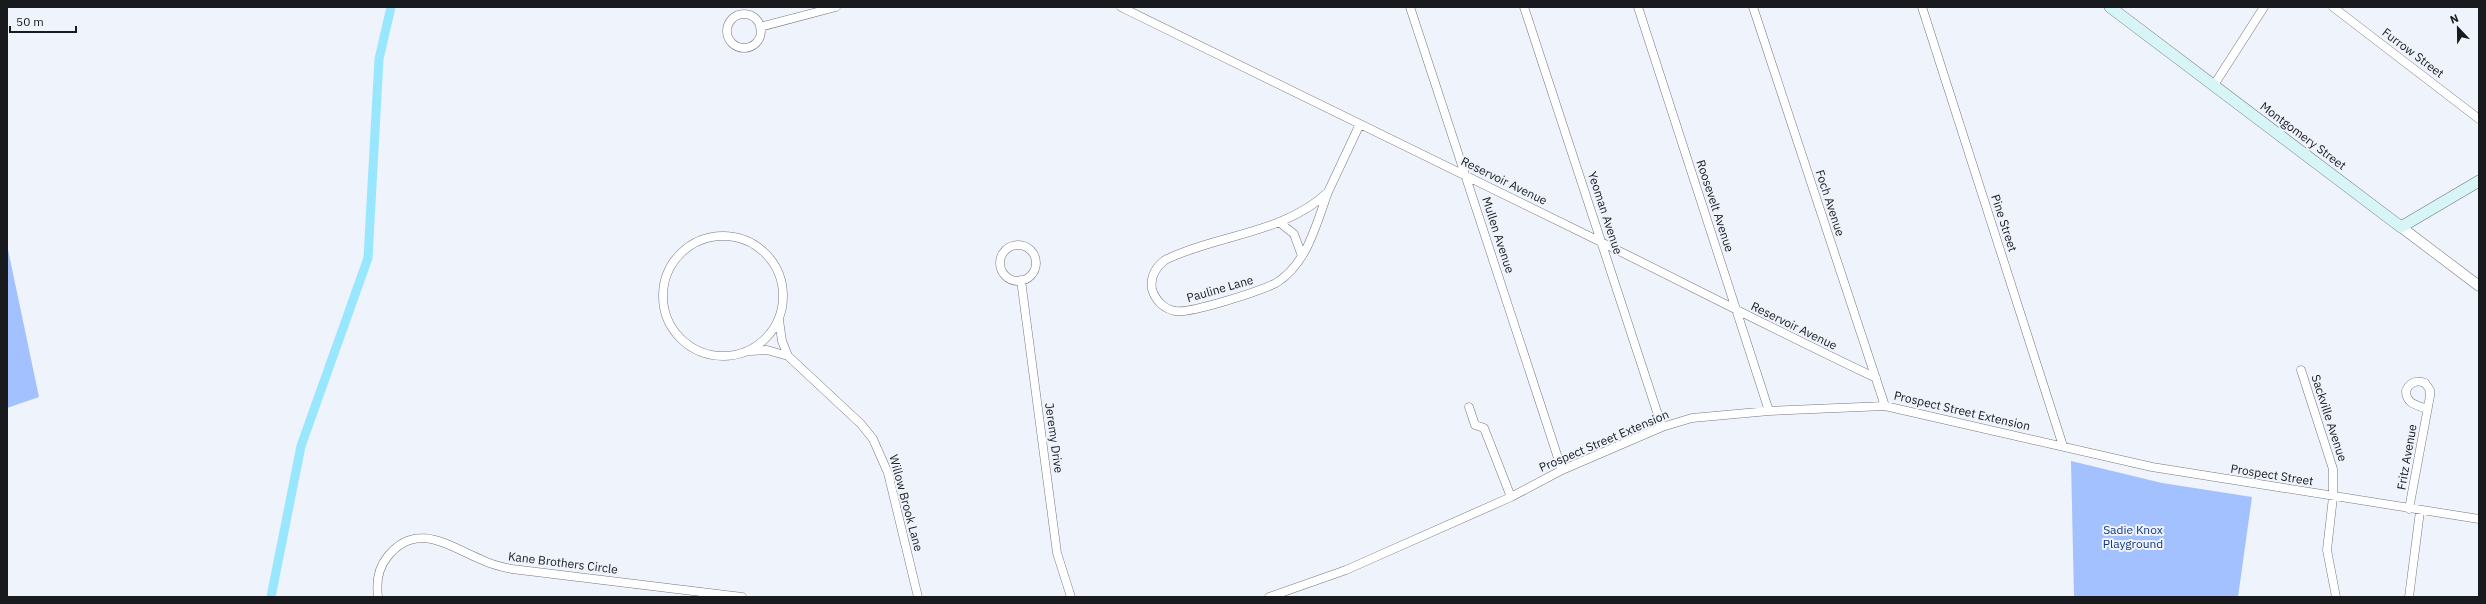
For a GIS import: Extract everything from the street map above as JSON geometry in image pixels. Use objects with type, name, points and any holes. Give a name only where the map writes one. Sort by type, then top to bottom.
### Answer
[{"type":"main road","name":"Montgomery Street","points":[[2110,7],[2401,227]]},
{"type":"main road","points":[[2401,227],[2479,181]]},
{"type":"street","points":[[760,27],[836,7]]},
{"type":"street","name":"Reservoir Avenue","points":[[1121,7],[1359,126],[1601,242],[1737,312],[1876,378]]},
{"type":"street","name":"Mullen Avenue","points":[[1410,7],[1562,470]]},
{"type":"street","name":"Yeoman Avenue","points":[[1524,7],[1662,427]]},
{"type":"street","name":"Roosevelt Avenue","points":[[1638,7],[1769,412]]},
{"type":"street","name":"Foch Avenue","points":[[1753,7],[1885,406]]},
{"type":"street","name":"Pine Street","points":[[1922,7],[2063,446]]},
{"type":"street","points":[[2214,85],[2264,7]]},
{"type":"street","name":"Furrow Street","points":[[2333,7],[2479,118]]},
{"type":"street","points":[[740,15],[754,18],[760,27],[758,41],[746,48],[733,44],[727,35],[730,21],[740,15]]},
{"type":"street","name":"Pauline Lane","points":[[1328,192],[1304,211],[1279,222],[1165,260],[1154,274],[1152,287],[1156,299],[1170,310],[1189,311],[1272,285],[1289,273],[1302,256],[1328,192],[1359,126]]},
{"type":"street","points":[[1279,222],[1294,234],[1302,256]]},
{"type":"street","name":"Montgomery Street","points":[[2401,227],[2479,286]]},
{"type":"street","points":[[714,237],[733,237],[756,246],[773,263],[781,280],[783,300],[779,319],[782,341],[788,356],[767,350],[744,352],[726,356],[707,354],[690,346],[673,329],[664,307],[664,288],[669,270],[680,254],[696,243],[714,237]]},
{"type":"street","points":[[1018,245],[1031,251],[1035,264],[1032,273],[1021,280],[1012,280],[1004,275],[1000,262],[1005,250],[1018,245]]},
{"type":"street","name":"Jeremy Drive","points":[[1021,280],[1057,552],[1071,597]]},
{"type":"street","points":[[744,352],[761,342],[779,319]]},
{"type":"street","name":"Willow Brook Lane","points":[[788,356],[861,424],[878,447],[888,473],[918,597]]},
{"type":"street","name":"Sackville Avenue","points":[[2301,370],[2333,469],[2333,497],[2327,550],[2336,597]]},
{"type":"street","name":"Prospect Street Extension","points":[[1269,597],[1346,570],[1511,497],[1562,470],[1662,427],[1692,418],[1769,412],[1885,406],[2063,446]]},
{"type":"street","points":[[1469,407],[1475,425],[1484,428],[1511,497]]},
{"type":"street","name":"Fritz Avenue","points":[[2410,509],[2427,409]]},
{"type":"street","name":"Prospect Street","points":[[2063,446],[2152,467],[2479,520]]},
{"type":"street","points":[[2410,597],[2420,511]]},
{"type":"street","name":"Kane Brothers Circle","points":[[378,597],[378,574],[390,553],[411,540],[427,538],[447,543],[478,559],[512,570],[742,597]]},
{"type":"green space","points":[[7,245],[39,397],[7,408]]},
{"type":"green space","name":"Sadie Knox Playground","points":[[2071,461],[2162,483],[2252,497],[2238,597],[2074,597]]},
{"type":"waterway","points":[[271,597],[301,446],[368,258],[379,59],[391,7]]}]
